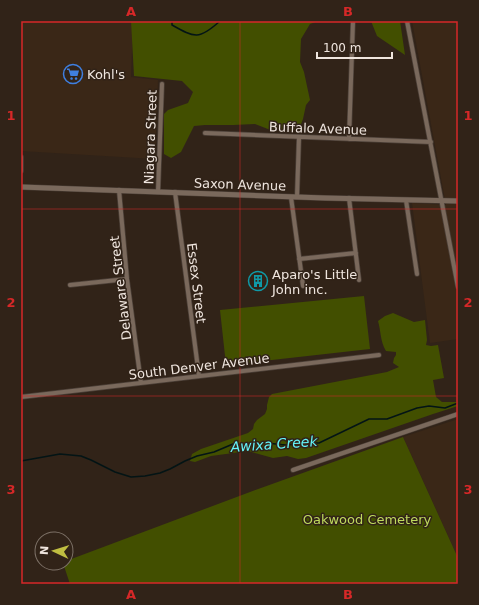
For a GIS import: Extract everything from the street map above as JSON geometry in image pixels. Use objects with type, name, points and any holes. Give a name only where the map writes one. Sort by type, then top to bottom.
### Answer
[{"type":"street","points":[[349,139],[353,21]]},
{"type":"street","points":[[407,21],[458,287]]},
{"type":"street","name":"Niagara Street","points":[[158,192],[162,84]]},
{"type":"street","name":"Buffalo Avenue","points":[[205,133],[431,142]]},
{"type":"street","points":[[299,137],[294,197],[299,259],[303,286]]},
{"type":"street","points":[[21,156],[21,171]]},
{"type":"street","name":"Saxon Avenue","points":[[21,187],[458,202]]},
{"type":"street","name":"Delaware Street","points":[[119,190],[141,383]]},
{"type":"street","name":"Essex Street","points":[[175,192],[199,376]]},
{"type":"street","points":[[350,198],[359,280]]},
{"type":"street","points":[[406,200],[417,274]]},
{"type":"street","points":[[299,259],[356,252]]},
{"type":"street","points":[[70,286],[128,279]]},
{"type":"street","name":"South Denver Avenue","points":[[21,397],[379,355]]},
{"type":"street","points":[[293,470],[458,414]]},
{"type":"shaded area","points":[[21,21],[133,21],[131,77],[158,80],[155,159],[21,151]]},
{"type":"shaded area","points":[[412,21],[456,21],[458,33],[458,339],[430,343],[412,203],[446,205]]},
{"type":"shaded area","points":[[458,419],[458,558],[403,437]]},
{"type":"green space","points":[[131,21],[318,21],[310,24],[301,39],[300,62],[304,72],[310,100],[306,105],[299,129],[291,131],[273,131],[255,124],[194,126],[181,152],[171,158],[164,154],[164,114],[168,110],[188,103],[193,92],[182,81],[134,76]]},
{"type":"green space","points":[[371,21],[400,21],[405,55],[377,36]]},
{"type":"green space","points":[[364,296],[370,349],[226,365],[220,310]]},
{"type":"green space","points":[[393,313],[414,322],[425,320],[426,345],[438,345],[444,378],[433,380],[436,397],[442,402],[458,402],[458,406],[306,458],[298,459],[287,456],[273,458],[248,451],[211,456],[195,462],[190,461],[192,454],[201,449],[248,433],[253,429],[257,420],[265,414],[269,397],[272,394],[387,372],[399,367],[393,363],[396,352],[386,351],[384,347],[378,321]]},
{"type":"green space","name":"Oakwood Cemetery","points":[[403,437],[458,558],[458,584],[70,584],[66,571],[74,571],[74,558]]},
{"type":"waterway","points":[[172,21],[172,25],[186,33],[197,35],[207,31],[220,21]]},
{"type":"waterway","name":"Awixa Creek","points":[[21,461],[60,454],[81,456],[115,472],[131,477],[145,476],[160,473],[197,456],[214,452],[233,444],[247,445],[267,443],[285,445],[319,443],[369,419],[387,419],[417,408],[429,406],[445,408],[458,403]]},
{"type":"place","name":"Kohl's","points":[[73,74]]},
{"type":"place","name":"Aparo's Little John inc.","points":[[258,281]]}]
